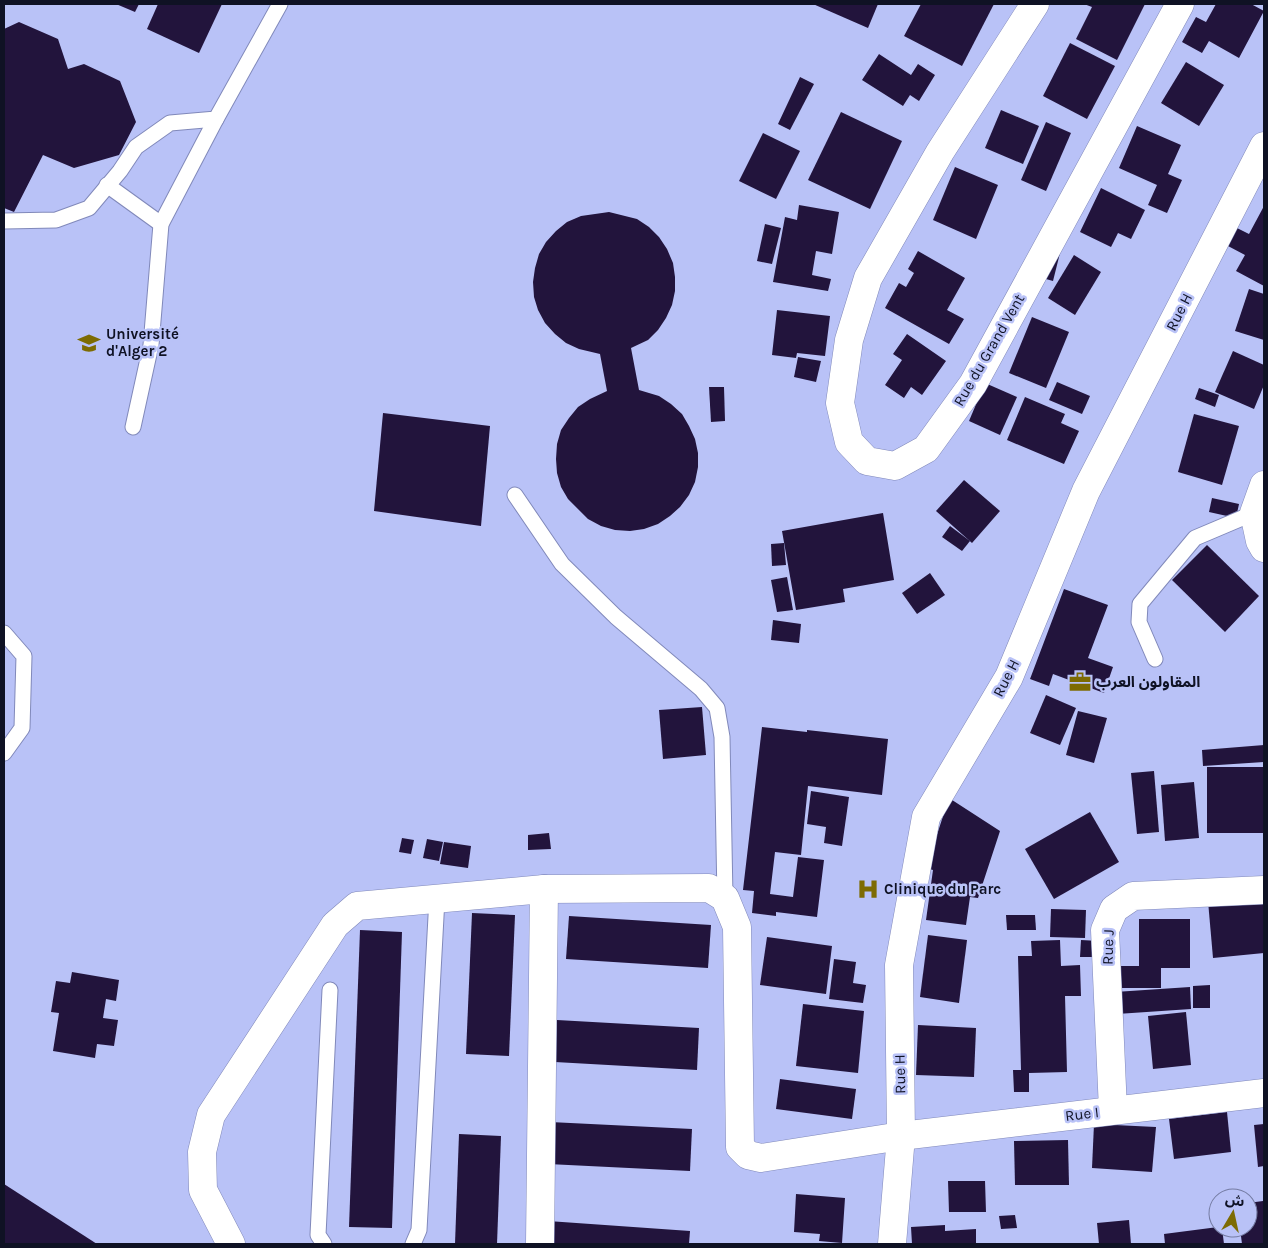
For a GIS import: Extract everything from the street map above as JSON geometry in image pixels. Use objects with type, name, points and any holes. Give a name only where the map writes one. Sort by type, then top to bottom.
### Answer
[{"type":"street","name":"Rue du Grand Vent","points":[[1035,4],[940,152],[868,278],[848,340],[840,403],[850,442],[867,461],[894,466],[926,449],[972,384],[1180,4]]},
{"type":"street","name":"Rue H","points":[[892,1244],[901,1136],[899,965],[926,817],[1009,677],[1086,491],[1264,146]]},
{"type":"street","points":[[1264,485],[1254,513],[1260,541],[1264,548]]},
{"type":"street","points":[[231,1244],[203,1190],[202,1152],[211,1115],[335,925],[358,906],[544,889],[709,888],[725,898]]},
{"type":"street","points":[[540,1244],[544,889]]},
{"type":"street","name":"Rue J","points":[[1113,1110],[1105,930],[1114,909],[1133,896],[1264,890]]},
{"type":"street","name":"Rue I","points":[[725,898],[737,927],[740,1148],[748,1155],[761,1158],[901,1136],[1264,1093]]},
{"type":"lane","points":[[133,427],[151,345],[161,224],[216,119],[280,4]]},
{"type":"lane","points":[[4,220],[56,220],[88,208],[120,171],[136,147],[170,123],[216,119]]},
{"type":"lane","points":[[107,185],[161,224]]},
{"type":"lane","points":[[515,495],[562,564],[616,617],[702,688],[716,708],[722,737],[725,898]]},
{"type":"lane","points":[[1155,659],[1139,622],[1140,604],[1194,538],[1254,513]]},
{"type":"lane","points":[[4,633],[24,656],[22,728],[4,753]]},
{"type":"lane","points":[[413,1244],[419,1230],[437,898]]},
{"type":"lane","points":[[324,1244],[318,1235],[330,990]]},
{"type":"building","points":[[116,4],[139,4],[135,12]]},
{"type":"building","points":[[158,4],[222,4],[199,53],[147,29]]},
{"type":"building","points":[[813,4],[878,4],[868,28]]},
{"type":"building","points":[[921,4],[994,4],[962,66],[904,36]]},
{"type":"building","points":[[1084,4],[1145,4],[1117,60],[1076,39],[1092,7]]},
{"type":"building","points":[[1216,4],[1251,4],[1264,11],[1239,58],[1209,41],[1202,53],[1182,42],[1196,17],[1206,22]]},
{"type":"building","points":[[19,22],[58,39],[68,69],[84,64],[120,81],[136,122],[119,155],[74,168],[43,155],[14,212],[4,208],[4,29]]},
{"type":"building","points":[[1070,43],[1115,66],[1087,119],[1043,96]]},
{"type":"building","points":[[879,54],[911,75],[918,64],[935,75],[919,101],[910,95],[903,106],[862,80]]},
{"type":"building","points":[[1186,62],[1224,85],[1199,126],[1161,103]]},
{"type":"building","points":[[800,77],[814,84],[790,130],[778,124]]},
{"type":"building","points":[[1001,110],[1039,126],[1023,164],[985,148]]},
{"type":"building","points":[[841,112],[902,141],[870,209],[808,180]]},
{"type":"building","points":[[1046,122],[1071,133],[1046,191],[1021,180]]},
{"type":"building","points":[[1137,126],[1181,145],[1168,174],[1182,180],[1167,213],[1148,205],[1157,185],[1119,168]]},
{"type":"building","points":[[763,133],[800,151],[776,199],[739,181]]},
{"type":"building","points":[[955,167],[998,185],[976,239],[933,220]]},
{"type":"building","points":[[1101,188],[1145,210],[1131,239],[1118,233],[1111,247],[1080,232]]},
{"type":"building","points":[[799,205],[839,212],[832,254],[816,251],[812,275],[831,279],[828,291],[773,282],[785,217],[797,220]]},
{"type":"building","points":[[1264,206],[1264,286],[1236,271],[1245,255],[1228,246],[1237,228],[1249,234]]},
{"type":"building","points":[[609,212],[637,219],[649,227],[667,249],[673,263],[675,291],[672,305],[666,318],[648,340],[631,348],[639,390],[659,396],[682,414],[695,439],[698,453],[695,482],[689,495],[680,507],[658,524],[630,531],[615,530],[601,526],[588,519],[568,499],[561,487],[556,459],[557,444],[561,430],[578,407],[607,391],[600,354],[579,349],[566,343],[555,334],[545,323],[538,310],[534,297],[533,282],[539,254],[546,242],[556,231],[567,222],[581,216]]},
{"type":"building","points":[[765,224],[781,228],[772,264],[757,261]]},
{"type":"building","points":[[918,251],[965,278],[947,310],[964,319],[949,344],[885,308],[899,283],[906,287],[914,273],[908,269]]},
{"type":"building","points":[[1060,253],[1053,281],[1039,277]]},
{"type":"building","points":[[1074,255],[1101,272],[1075,315],[1048,298]]},
{"type":"building","points":[[1249,289],[1264,294],[1264,340],[1235,331]]},
{"type":"building","points":[[777,310],[830,316],[825,356],[797,353],[796,358],[772,355]]},
{"type":"building","points":[[1032,317],[1069,332],[1046,388],[1009,373]]},
{"type":"building","points":[[907,334],[946,361],[922,395],[911,387],[904,398],[885,385],[902,360],[893,354]]},
{"type":"building","points":[[1233,351],[1264,365],[1264,385],[1254,409],[1215,392]]},
{"type":"building","points":[[798,357],[821,361],[816,382],[794,377]]},
{"type":"building","points":[[1057,382],[1090,396],[1082,414],[1049,400]]},
{"type":"building","points":[[985,383],[1017,397],[1000,435],[969,421]]},
{"type":"building","points":[[709,387],[724,387],[725,421],[711,422]]},
{"type":"building","points":[[1199,388],[1219,395],[1215,407],[1195,399]]},
{"type":"building","points":[[1025,397],[1065,414],[1061,423],[1079,431],[1064,464],[1007,440]]},
{"type":"building","points":[[383,413],[490,426],[481,526],[374,511]]},
{"type":"building","points":[[1194,414],[1239,426],[1222,485],[1178,472]]},
{"type":"building","points":[[964,480],[1000,511],[972,543],[936,511]]},
{"type":"building","points":[[1212,498],[1239,504],[1236,518],[1209,512]]},
{"type":"building","points":[[883,513],[894,580],[843,589],[845,602],[796,610],[782,531]]},
{"type":"building","points":[[950,526],[970,541],[962,551],[942,537]]},
{"type":"building","points":[[784,543],[786,565],[772,566],[771,544]]},
{"type":"building","points":[[1207,545],[1259,596],[1225,632],[1172,580]]},
{"type":"building","points":[[930,573],[945,595],[917,614],[902,593]]},
{"type":"building","points":[[787,577],[793,610],[777,612],[771,580]]},
{"type":"building","points":[[1064,589],[1108,605],[1088,658],[1113,667],[1104,693],[1053,674],[1049,686],[1030,679]]},
{"type":"building","points":[[773,620],[801,624],[799,643],[771,640]]},
{"type":"building","points":[[1046,695],[1076,708],[1060,745],[1030,733]]},
{"type":"building","points":[[702,707],[706,755],[663,759],[659,710]]},
{"type":"building","points":[[1078,711],[1107,718],[1094,763],[1066,755]]},
{"type":"building","points":[[762,727],[888,739],[882,795],[808,786],[801,855],[775,852],[770,894],[793,897],[798,857],[824,860],[817,917],[776,912],[776,916],[752,913],[754,891],[743,890]]},
{"type":"building","points":[[1264,745],[1264,762],[1203,766],[1202,750]]},
{"type":"building","points":[[1207,767],[1264,767],[1264,833],[1207,833]]},
{"type":"building","points":[[1154,771],[1159,832],[1137,834],[1131,773]]},
{"type":"building","points":[[1194,782],[1199,838],[1165,841],[1161,785]]},
{"type":"building","points":[[811,791],[849,797],[842,846],[824,843],[826,827],[807,824]]},
{"type":"building","points":[[949,798],[1000,831],[978,898],[970,897],[966,925],[926,920],[933,870],[926,868]]},
{"type":"building","points":[[1090,812],[1119,862],[1054,899],[1025,849]]},
{"type":"building","points":[[549,833],[551,849],[528,850],[528,835]]},
{"type":"building","points":[[402,838],[414,840],[411,854],[399,852]]},
{"type":"building","points":[[427,839],[443,842],[439,861],[423,858]]},
{"type":"building","points":[[444,842],[471,846],[468,868],[440,864]]},
{"type":"building","points":[[1264,899],[1264,953],[1213,958],[1208,901]]},
{"type":"building","points":[[1051,909],[1086,910],[1085,938],[1050,937]]},
{"type":"building","points":[[472,913],[515,915],[509,1056],[466,1054]]},
{"type":"building","points":[[1006,915],[1035,915],[1036,930],[1007,930]]},
{"type":"building","points":[[569,916],[711,925],[708,968],[566,959]]},
{"type":"building","points":[[1139,919],[1190,919],[1190,968],[1161,968],[1161,988],[1120,988],[1120,966],[1139,966]]},
{"type":"building","points":[[360,930],[402,932],[392,1228],[349,1227]]},
{"type":"building","points":[[928,935],[967,940],[959,1003],[920,997]]},
{"type":"building","points":[[767,937],[832,946],[826,994],[760,985]]},
{"type":"building","points":[[1060,940],[1061,966],[1080,965],[1081,996],[1065,996],[1067,1072],[1029,1073],[1029,1092],[1014,1092],[1013,1070],[1021,1070],[1018,956],[1032,956],[1031,941]]},
{"type":"building","points":[[1081,940],[1099,941],[1099,957],[1080,957]]},
{"type":"building","points":[[834,959],[856,962],[853,983],[866,985],[863,1003],[829,999]]},
{"type":"building","points":[[72,972],[119,980],[116,1001],[106,999],[103,1018],[118,1020],[114,1046],[97,1044],[95,1058],[53,1051],[59,1013],[51,1012],[56,981],[70,983]]},
{"type":"building","points":[[1210,985],[1210,1008],[1193,1008],[1193,986]]},
{"type":"building","points":[[1190,987],[1191,1009],[1117,1014],[1115,992]]},
{"type":"building","points":[[803,1004],[864,1011],[858,1073],[796,1066]]},
{"type":"building","points":[[1186,1012],[1191,1065],[1153,1069],[1148,1016]]},
{"type":"building","points":[[557,1020],[699,1028],[697,1070],[555,1062]]},
{"type":"building","points":[[918,1025],[976,1028],[974,1077],[916,1075]]},
{"type":"building","points":[[780,1079],[856,1089],[852,1119],[776,1109]]},
{"type":"building","points":[[1227,1112],[1231,1152],[1174,1159],[1169,1119]]},
{"type":"building","points":[[550,1122],[692,1129],[690,1171],[548,1164]]},
{"type":"building","points":[[1094,1124],[1156,1127],[1152,1172],[1092,1168]]},
{"type":"building","points":[[1264,1124],[1264,1166],[1258,1167],[1254,1125]]},
{"type":"building","points":[[459,1134],[501,1136],[497,1244],[455,1244]]},
{"type":"building","points":[[1068,1140],[1069,1185],[1015,1185],[1014,1141]]},
{"type":"building","points":[[948,1181],[985,1181],[986,1212],[949,1212]]},
{"type":"building","points":[[4,1184],[97,1244],[4,1244]]},
{"type":"building","points":[[796,1194],[845,1198],[842,1243],[819,1241],[820,1234],[794,1232]]},
{"type":"building","points":[[1263,1201],[1264,1244],[1242,1244],[1241,1238],[1258,1238],[1258,1202]]},
{"type":"building","points":[[1015,1215],[1017,1228],[1001,1229],[999,1216]]},
{"type":"building","points":[[1129,1220],[1131,1244],[1099,1244],[1097,1223]]},
{"type":"building","points":[[548,1221],[690,1231],[689,1244],[547,1244]]},
{"type":"building","points":[[945,1225],[945,1231],[976,1229],[976,1244],[912,1244],[911,1227]]},
{"type":"building","points":[[1208,1228],[1208,1238],[1223,1238],[1224,1244],[1165,1244],[1164,1234]]},
{"type":"place","name":"Université d'Alger 2","points":[[89,343]]},
{"type":"place","name":"المقاولون العرب","points":[[1080,682]]},
{"type":"place","name":"Clinique du Parc","points":[[868,889]]}]
